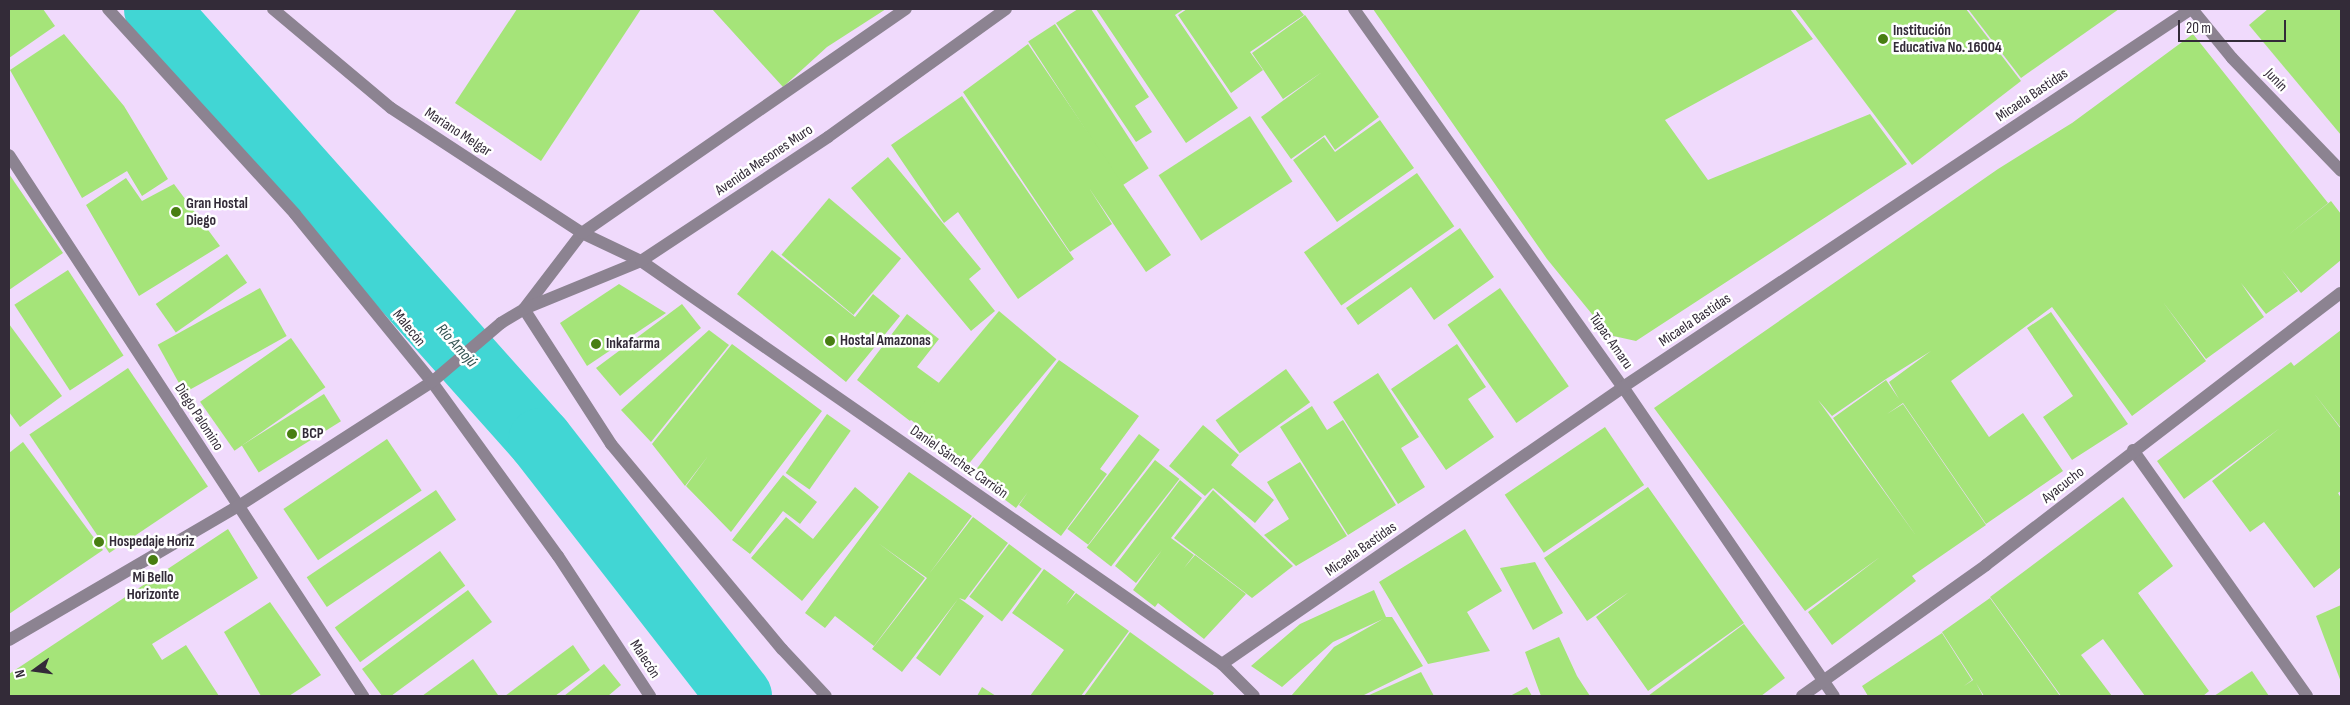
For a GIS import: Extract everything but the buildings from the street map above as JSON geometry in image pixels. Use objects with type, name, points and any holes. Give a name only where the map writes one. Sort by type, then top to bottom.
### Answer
[{"type":"street","name":"Malecón","points":[[108,9],[127,33],[296,214],[432,382],[558,556],[650,696]]},
{"type":"street","name":"Mariano Melgar","points":[[273,9],[391,108],[582,233],[641,261]]},
{"type":"street","name":"Avenida Mesones Muro","points":[[524,309],[582,233],[906,9]]},
{"type":"street","name":"Avenida Mesones Muro","points":[[9,640],[238,507],[432,382],[501,323],[524,309],[641,261],[828,137],[1006,9]]},
{"type":"street","name":"Túpac Amaru","points":[[1354,9],[1624,387],[1834,696]]},
{"type":"street","name":"Micaela Bastidas","points":[[1222,664],[1624,387],[2192,9]]},
{"type":"street","name":"Junín","points":[[2192,9],[2232,58],[2341,170]]},
{"type":"street","name":"Diego Palomino","points":[[9,155],[363,696]]},
{"type":"street","name":"Daniel Sánchez Carrión","points":[[641,261],[1222,664],[1254,696]]},
{"type":"street","name":"Ayacucho","points":[[1802,696],[1986,565],[2133,450],[2341,293]]},
{"type":"street","points":[[524,309],[611,444],[782,649],[826,696]]},
{"type":"street","points":[[2133,450],[2307,696]]},
{"type":"waterway","name":"Río Amojú","points":[[156,9],[540,440],[739,696]]},
{"type":"place","name":"Institución Educativa No. 16004","points":[[1883,39]]},
{"type":"place","name":"Gran Hostal Diego","points":[[176,212]]},
{"type":"place","name":"Hostal Amazonas","points":[[830,341]]},
{"type":"place","name":"Inkafarma","points":[[596,344]]},
{"type":"place","name":"BCP","points":[[292,434]]},
{"type":"place","name":"Hospedaje Horiz","points":[[99,542]]},
{"type":"place","name":"Mi Bello Horizonte","points":[[153,560]]}]
